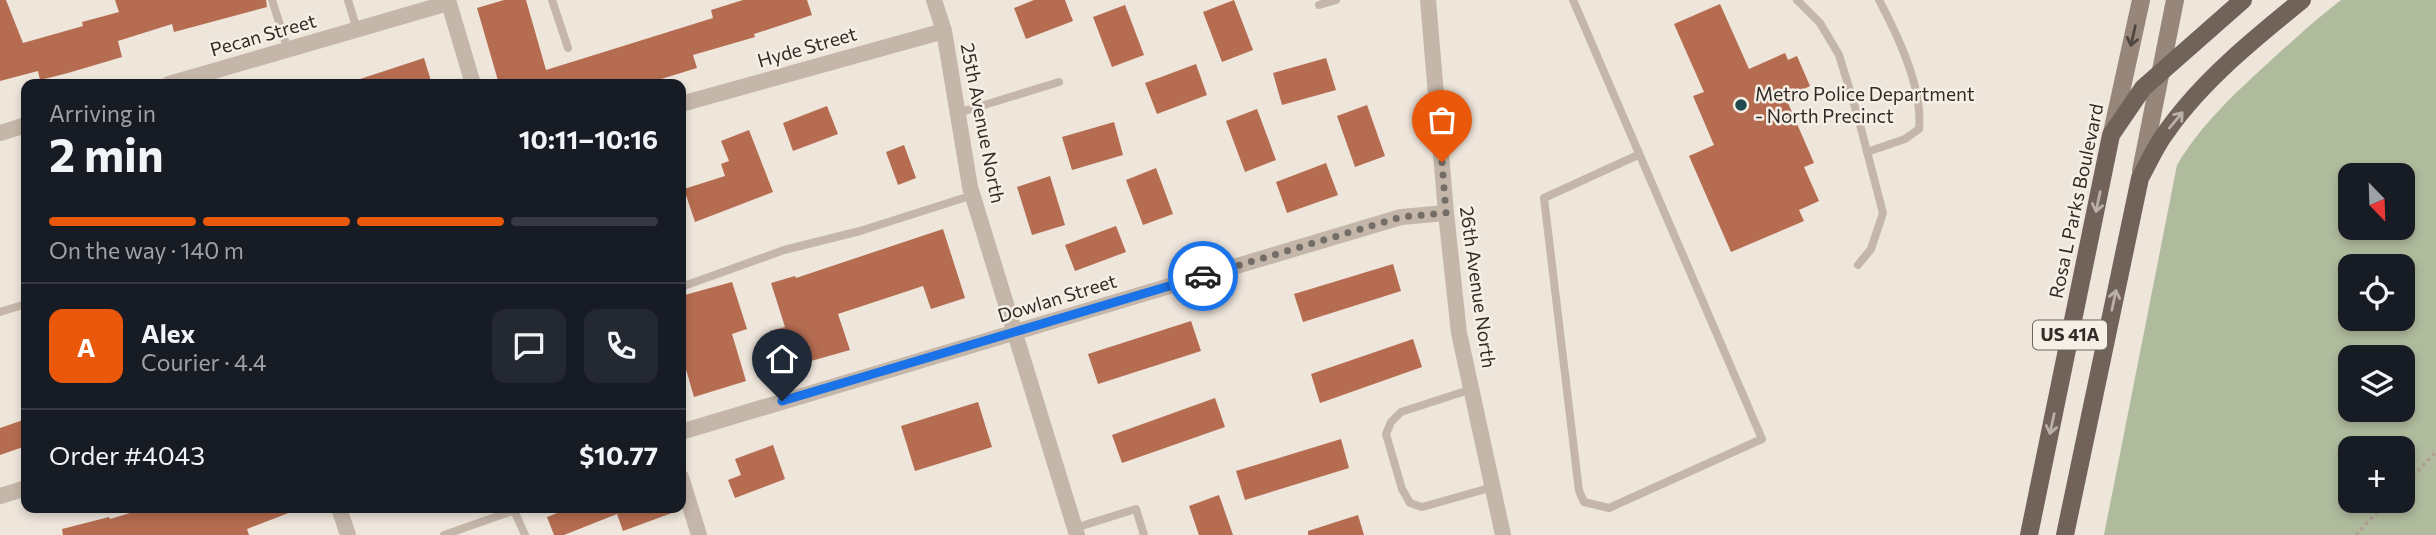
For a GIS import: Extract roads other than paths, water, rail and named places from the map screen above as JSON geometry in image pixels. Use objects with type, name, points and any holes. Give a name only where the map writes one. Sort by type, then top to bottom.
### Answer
[{"type":"main road","name":"Rosa L Parks Boulevard","points":[[2029,535],[2141,0]]},
{"type":"main road","points":[[2140,178],[2175,0]]},
{"type":"main road","name":"US 41A","points":[[2112,135],[2143,88],[2243,0]]},
{"type":"main road","name":"US 41A","points":[[2064,535],[2140,178],[2166,132],[2190,103],[2225,67],[2302,0]]},
{"type":"street","name":"25th Avenue North","points":[[934,0],[944,31],[973,195],[1076,532]]},
{"type":"street","name":"26th Avenue North","points":[[1428,0],[1459,333],[1503,535]]},
{"type":"street","name":"Pecan Street","points":[[186,79],[448,2]]},
{"type":"street","points":[[448,2],[471,79]]},
{"type":"street","name":"Hyde Street","points":[[686,103],[944,31]]},
{"type":"street","points":[[0,134],[21,127]]},
{"type":"street","name":"Dowlan Street","points":[[686,430],[1401,217],[1446,213]]},
{"type":"street","points":[[0,496],[21,490]]},
{"type":"street","points":[[686,493],[699,535]]},
{"type":"street","points":[[341,513],[348,535]]},
{"type":"lane","points":[[272,0],[288,50]]},
{"type":"lane","points":[[348,0],[357,30]]},
{"type":"lane","points":[[552,0],[568,48]]},
{"type":"lane","points":[[1319,5],[1336,0]]},
{"type":"lane","points":[[1573,0],[1762,439],[1609,508],[1584,502],[1579,491],[1545,198],[1638,155]]},
{"type":"lane","points":[[1797,0],[1820,23],[1839,55],[1882,213],[1871,249],[1858,265]]},
{"type":"lane","points":[[1867,152],[1905,139],[1919,129],[1921,112],[1907,61],[1894,27],[1879,0]]},
{"type":"lane","points":[[958,113],[1059,82]]},
{"type":"lane","points":[[686,285],[784,250],[860,231],[973,195]]},
{"type":"lane","points":[[0,312],[21,306]]},
{"type":"lane","points":[[1472,389],[1401,412],[1391,422],[1386,434],[1402,489],[1410,503],[1422,507],[1493,487]]},
{"type":"lane","points":[[1076,532],[1136,509],[1144,535]]},
{"type":"lane","points":[[444,535],[506,513]]},
{"type":"lane","points":[[518,513],[525,535]]},
{"type":"place","name":"Metro Police Department - North Precinct","points":[[1741,105]]}]
